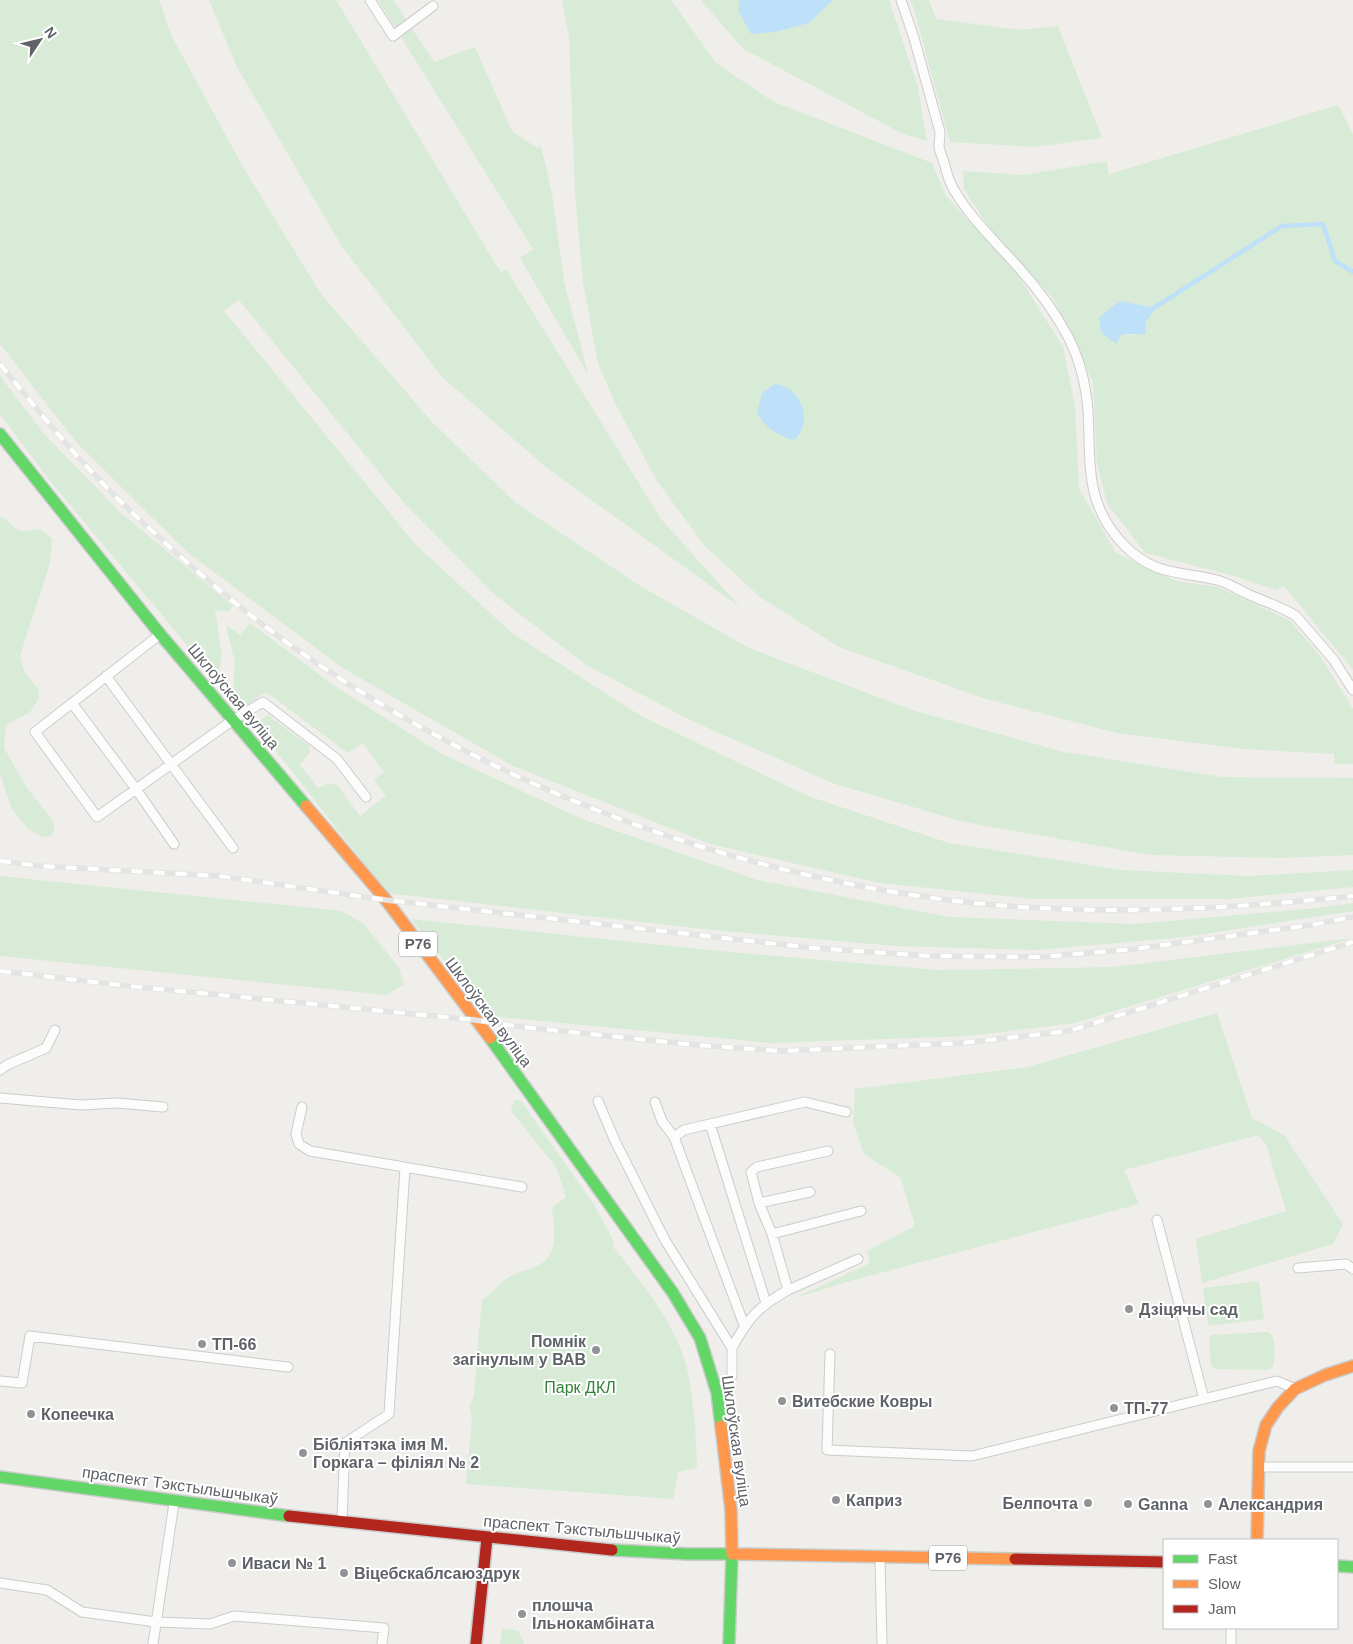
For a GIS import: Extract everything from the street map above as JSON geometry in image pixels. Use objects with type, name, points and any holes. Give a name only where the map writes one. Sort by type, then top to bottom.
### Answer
[{"type":"main road","name":"Шклоўская вуліца","points":[[0,434],[160,634],[386,900],[498,1050],[673,1293],[700,1338],[717,1393],[732,1510],[729,1644]]},
{"type":"main road","points":[[1257,1539],[1259,1451],[1266,1426],[1278,1406],[1295,1389],[1325,1375],[1353,1366]]},
{"type":"main road","name":"праспект Тэкстыльшчыкаў","points":[[0,1477],[284,1516],[342,1520],[487,1538],[626,1550],[702,1554],[1163,1562]]},
{"type":"main road","points":[[476,1644],[487,1538]]},
{"type":"main road","points":[[1338,1566],[1353,1567]]},
{"type":"lane","points":[[370,0],[393,36],[433,6]]},
{"type":"lane","points":[[901,0],[914,38],[940,132],[940,147],[952,186],[975,219],[1021,270],[1051,309],[1067,334],[1080,362],[1088,410],[1088,452],[1092,488],[1107,524],[1125,546],[1151,566],[1176,574],[1226,582],[1249,595],[1296,616],[1333,659],[1353,690]]},
{"type":"lane","points":[[160,634],[35,732],[96,817],[233,720],[263,702],[337,759],[366,797]]},
{"type":"lane","points":[[106,676],[233,848]]},
{"type":"lane","points":[[72,703],[174,844]]},
{"type":"lane","points":[[0,1070],[46,1048],[55,1030]]},
{"type":"lane","points":[[0,1098],[81,1106],[117,1103],[163,1107]]},
{"type":"lane","points":[[598,1101],[615,1141],[665,1240],[732,1348]]},
{"type":"lane","points":[[655,1102],[662,1121],[674,1138],[744,1325]]},
{"type":"lane","points":[[674,1138],[684,1130],[805,1102],[846,1112]]},
{"type":"lane","points":[[302,1107],[296,1134],[299,1144],[310,1151],[522,1187]]},
{"type":"lane","points":[[710,1124],[766,1303]]},
{"type":"lane","points":[[788,1290],[772,1234],[759,1203],[750,1172],[757,1167],[828,1151]]},
{"type":"lane","points":[[342,1520],[345,1443],[389,1414],[405,1168]]},
{"type":"lane","points":[[759,1203],[810,1192]]},
{"type":"lane","points":[[772,1234],[861,1211]]},
{"type":"lane","points":[[1156,1220],[1204,1399]]},
{"type":"lane","points":[[717,1393],[732,1376],[732,1348],[744,1325],[766,1303],[788,1290],[858,1259]]},
{"type":"lane","points":[[1298,1268],[1346,1264],[1353,1269]]},
{"type":"lane","points":[[0,1381],[22,1383],[30,1336],[288,1366]]},
{"type":"lane","points":[[830,1354],[828,1450],[972,1456],[1277,1381],[1295,1389]]},
{"type":"lane","points":[[1258,1467],[1353,1467]]},
{"type":"lane","points":[[153,1644],[174,1500]]},
{"type":"lane","points":[[880,1557],[882,1644]]},
{"type":"lane","points":[[0,1583],[47,1590],[82,1612],[156,1622],[210,1624],[234,1616],[384,1628],[382,1644]]},
{"type":"lane","points":[[1231,1629],[1231,1644]]},
{"type":"green space","points":[[0,0],[159,0],[171,35],[243,167],[321,294],[432,422],[516,503],[642,587],[749,648],[912,710],[1064,752],[1222,777],[1353,778],[1353,855],[1280,858],[1151,855],[964,822],[835,784],[692,721],[588,666],[495,595],[404,503],[239,300],[224,311],[416,545],[512,633],[641,716],[808,796],[949,843],[1122,870],[1247,876],[1353,870],[1353,887],[1229,899],[1036,899],[880,883],[710,844],[511,765],[343,668],[188,553],[77,443],[0,344]]},
{"type":"green space","points":[[209,0],[336,0],[501,273],[506,269],[661,519],[740,607],[547,468],[442,377],[341,245],[237,67]]},
{"type":"green space","points":[[378,0],[393,0],[434,62],[475,47],[512,131],[537,148],[541,146],[552,193],[564,281],[588,374],[520,258],[533,249]]},
{"type":"green space","points":[[562,0],[671,0],[716,63],[774,102],[932,163],[946,196],[1018,275],[1063,347],[1075,406],[1079,489],[1116,553],[1177,581],[1218,587],[1289,620],[1318,653],[1353,709],[1353,764],[1335,764],[1334,754],[1243,749],[1117,733],[986,699],[839,647],[760,597],[705,546],[657,481],[615,403],[598,364],[583,282],[575,194],[569,37]]},
{"type":"green space","points":[[701,0],[739,0],[739,12],[808,23],[833,0],[889,0],[918,87],[927,141],[903,134],[742,48]]},
{"type":"green space","points":[[910,0],[929,0],[936,19],[1021,30],[1058,26],[1102,138],[1034,147],[950,142]]},
{"type":"green space","points":[[1338,105],[1353,134],[1353,670],[1284,586],[1276,590],[1231,575],[1145,553],[1107,503],[1097,463],[1093,383],[1053,298],[990,229],[964,189],[963,171],[1023,175],[1107,161],[1109,174]],"holes":[[[1120,301],[1154,309],[1145,324],[1133,335],[1122,334],[1116,344]]]},
{"type":"green space","points":[[0,376],[44,434],[121,513],[233,606],[228,612],[215,610],[222,655],[217,681],[50,481],[0,414]]},
{"type":"green space","points":[[0,516],[20,530],[40,529],[52,539],[50,563],[20,656],[24,671],[39,690],[39,699],[30,712],[8,724],[5,731],[4,748],[27,788],[52,820],[55,828],[51,836],[43,837],[28,829],[12,809],[0,774]]},
{"type":"green space","points":[[250,623],[333,685],[442,754],[582,819],[757,880],[949,917],[1135,924],[1317,908],[1353,903],[1353,911],[1185,937],[1037,950],[895,946],[712,930],[387,893],[255,724],[268,715],[308,745],[310,752],[300,765],[318,788],[329,783],[337,785],[360,816],[386,796],[374,780],[384,772],[363,743],[348,753],[266,692],[242,708],[233,695],[235,662],[226,625],[240,635]]},
{"type":"green space","points":[[0,876],[342,911],[364,924],[399,968],[404,984],[387,995],[0,956]]},
{"type":"green space","points":[[411,919],[719,951],[938,970],[1113,967],[1353,938],[1075,1023],[969,1036],[771,1043],[489,1016]]},
{"type":"green space","points":[[1217,1013],[1252,1118],[1284,1135],[1343,1224],[1333,1244],[1202,1283],[1196,1239],[1286,1211],[1266,1144],[1258,1135],[1124,1170],[1139,1204],[850,1281],[795,1298],[870,1263],[867,1251],[915,1226],[901,1178],[864,1154],[853,1123],[855,1089],[1027,1067]]},
{"type":"green space","name":"Парк ДКЛ","points":[[514,1100],[521,1101],[593,1203],[610,1234],[614,1244],[613,1247],[656,1303],[681,1349],[689,1378],[693,1403],[697,1468],[678,1472],[673,1499],[466,1484],[472,1420],[469,1406],[474,1397],[476,1368],[472,1362],[477,1353],[482,1300],[509,1277],[545,1261],[552,1250],[553,1243],[552,1208],[566,1197],[556,1167],[511,1111]]},
{"type":"green space","points":[[1259,1281],[1264,1319],[1208,1326],[1203,1288]]},
{"type":"green space","points":[[1268,1332],[1273,1338],[1275,1351],[1272,1368],[1268,1370],[1215,1369],[1211,1366],[1209,1337],[1212,1335]]},
{"type":"green space","points":[[502,1629],[518,1630],[524,1644],[500,1644]]},
{"type":"water","points":[[739,0],[833,0],[809,23],[775,32],[751,34],[739,12]]},
{"type":"water","points":[[1120,301],[1155,308],[1145,324],[1146,334],[1122,334],[1116,344],[1101,332],[1099,317]]},
{"type":"water","points":[[775,384],[792,391],[802,406],[803,424],[800,433],[794,440],[772,430],[763,422],[757,412],[762,393]]},
{"type":"waterway","points":[[1149,311],[1282,226],[1323,224],[1335,261],[1353,272]]},
{"type":"railway","points":[[0,364],[66,443],[119,500],[206,579],[278,636],[353,687],[432,733],[513,774],[596,810],[682,841],[769,866],[858,886],[948,900],[1049,909],[1150,910],[1252,905],[1353,896]]},
{"type":"railway","points":[[0,861],[41,866],[219,876],[386,900],[813,948],[930,956],[1040,957],[1135,949],[1311,925],[1353,917]]},
{"type":"railway","points":[[0,971],[696,1045],[781,1051],[962,1043],[1069,1031],[1353,942]]},
{"type":"traffic: fast","points":[[0,434],[160,634],[306,806]]},
{"type":"traffic: fast","points":[[490,1038],[673,1293],[700,1338],[717,1393],[721,1426]]},
{"type":"traffic: fast","points":[[0,1477],[289,1516]]},
{"type":"traffic: fast","points":[[612,1550],[732,1554],[729,1644]]},
{"type":"traffic: fast","points":[[1338,1566],[1353,1567]]},
{"type":"traffic: slow","points":[[306,806],[386,900],[490,1038]]},
{"type":"traffic: slow","points":[[1257,1539],[1259,1451],[1266,1425],[1278,1407],[1295,1389],[1325,1375],[1353,1366]]},
{"type":"traffic: slow","points":[[721,1426],[731,1510],[732,1554],[1015,1559]]},
{"type":"traffic: jam","points":[[289,1516],[612,1550]]},
{"type":"traffic: jam","points":[[476,1644],[487,1538]]},
{"type":"traffic: jam","points":[[1015,1559],[1163,1562]]},
{"type":"place","name":"Дзіцячы сад","points":[[1129,1309]]},
{"type":"place","name":"ТП-66","points":[[202,1344]]},
{"type":"place","name":"Помнік загінулым у ВАВ","points":[[596,1350]]},
{"type":"place","name":"Витебские Ковры","points":[[782,1401]]},
{"type":"place","name":"ТП-77","points":[[1114,1408]]},
{"type":"place","name":"Копеечка","points":[[31,1414]]},
{"type":"place","name":"Бібліятэка імя М. Горкага – філіял № 2","points":[[303,1453]]},
{"type":"place","name":"Каприз","points":[[836,1500]]},
{"type":"place","name":"Белпочта","points":[[1088,1503]]},
{"type":"place","name":"Ganna","points":[[1128,1504]]},
{"type":"place","name":"Александрия","points":[[1208,1504]]},
{"type":"place","name":"Иваси № 1","points":[[232,1563]]},
{"type":"place","name":"Віцебскаблсаюздрук","points":[[344,1573]]},
{"type":"place","name":"плошча Ільнокамбіната","points":[[522,1614]]}]
